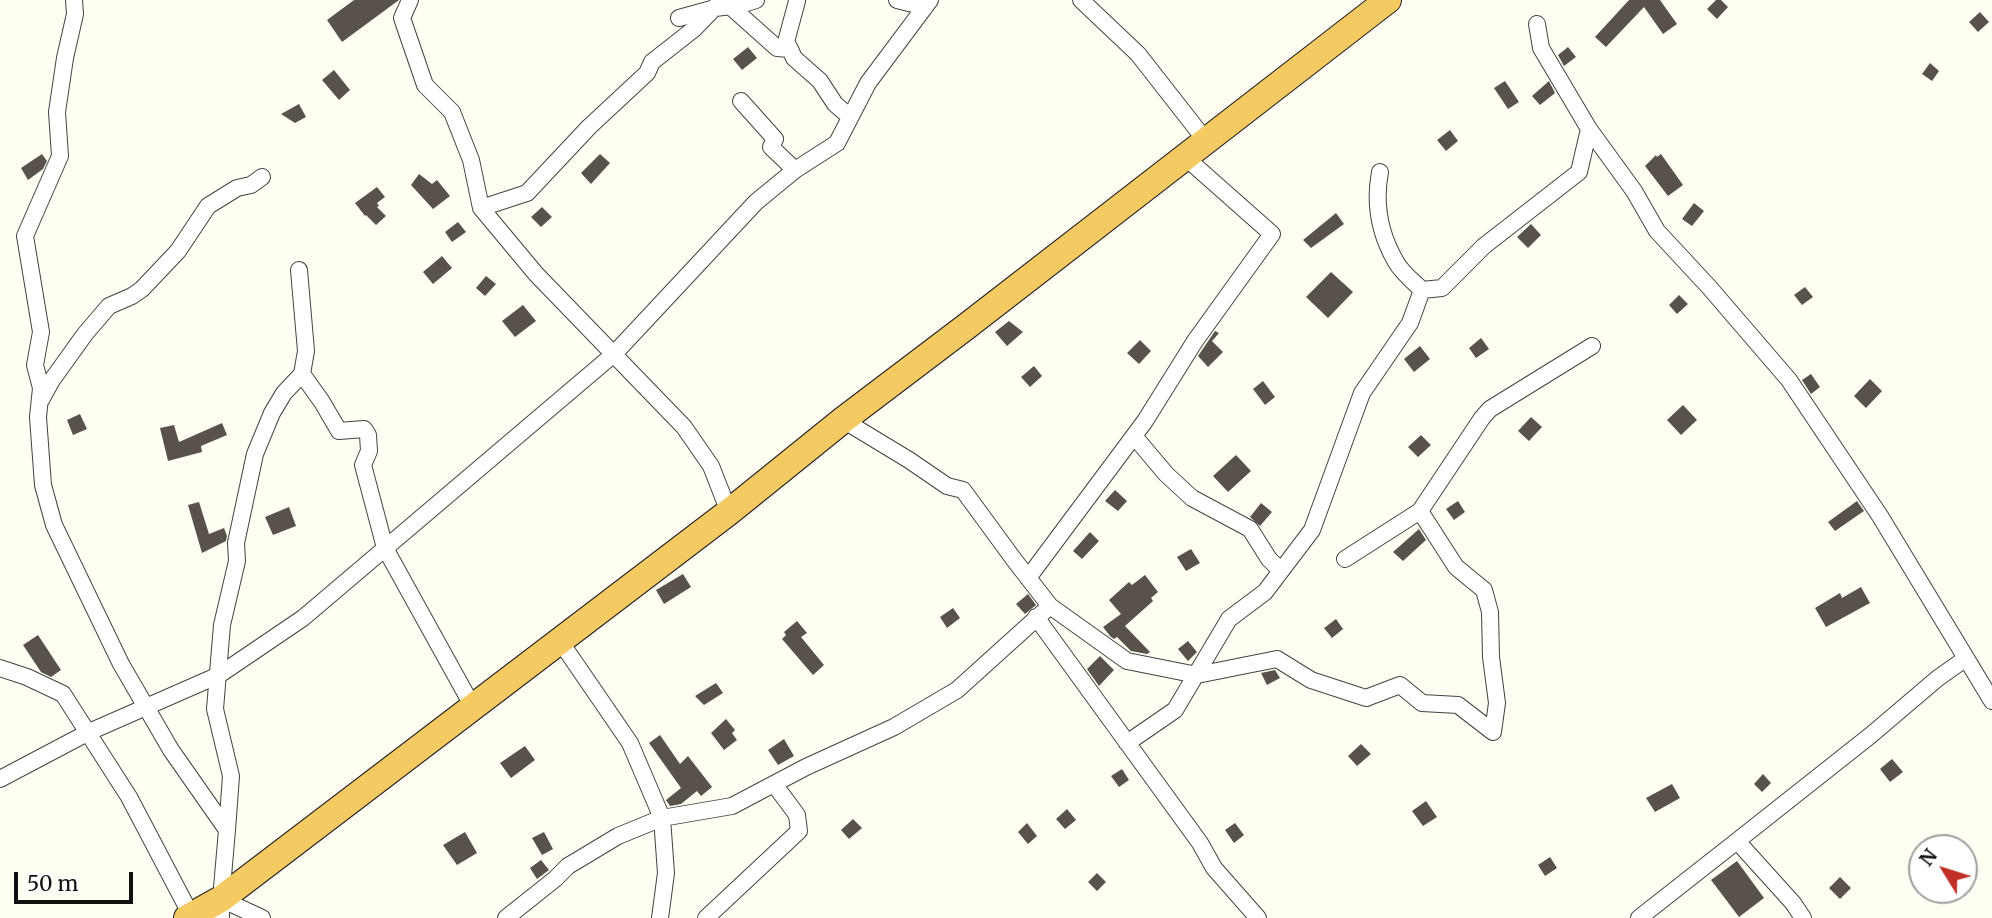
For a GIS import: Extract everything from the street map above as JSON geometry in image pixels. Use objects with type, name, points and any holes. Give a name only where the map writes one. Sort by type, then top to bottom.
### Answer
[{"type":"highway","points":[[189,916],[221,908],[472,707],[729,512],[843,420],[1388,0]]},
{"type":"street","points":[[74,0],[75,14],[57,112],[60,156],[25,236],[41,332],[34,365],[41,388],[38,417],[43,485],[54,525],[121,664],[171,750],[227,830]]},
{"type":"street","points":[[410,0],[402,18],[425,85],[452,112],[471,160],[481,208],[537,274],[684,427],[711,466],[729,512]]},
{"type":"street","points":[[679,18],[722,5],[756,0]]},
{"type":"street","points":[[797,0],[786,42],[794,58],[820,81],[835,104],[850,117]]},
{"type":"street","points":[[0,779],[89,732],[219,676],[303,618],[614,354],[756,202],[795,170],[837,143],[868,83],[928,4],[897,0]]},
{"type":"street","points":[[1081,0],[1138,54],[1206,141]]},
{"type":"street","points":[[481,208],[527,193],[589,127],[647,73],[652,62],[722,5]]},
{"type":"street","points":[[722,5],[777,48],[790,49]]},
{"type":"street","points":[[1537,24],[1541,48],[1657,231],[1789,380],[1880,516],[1992,701]]},
{"type":"street","points":[[741,101],[775,139],[771,147],[795,170]]},
{"type":"street","points":[[1422,290],[1442,288],[1484,246],[1579,172],[1590,129]]},
{"type":"street","points":[[1028,578],[1145,421],[1195,341],[1272,234],[1185,157]]},
{"type":"street","points":[[1380,172],[1377,219],[1396,264],[1422,290]]},
{"type":"street","points":[[39,402],[85,334],[108,306],[142,289],[178,251],[208,206],[237,188],[251,185],[262,177]]},
{"type":"street","points":[[262,918],[221,908],[231,776],[215,709],[222,625],[237,561],[236,543],[255,454],[272,413],[284,393],[302,374],[306,351],[299,270]]},
{"type":"street","points":[[1127,743],[1175,710],[1229,619],[1265,592],[1312,530],[1362,393],[1409,323],[1422,290]]},
{"type":"street","points":[[1345,559],[1420,511],[1490,409],[1592,346]]},
{"type":"street","points":[[302,374],[339,431],[364,429],[368,435],[369,451],[363,465],[385,548],[472,707]]},
{"type":"street","points":[[843,420],[947,486],[963,489],[1050,606],[1127,661],[1197,675],[1277,659],[1311,680],[1366,698],[1400,685],[1422,703],[1458,705],[1493,732],[1497,703],[1491,657],[1490,612],[1484,590],[1456,567],[1420,511]]},
{"type":"street","points":[[1134,436],[1166,474],[1192,498],[1250,529],[1269,559],[1281,571]]},
{"type":"street","points":[[506,918],[568,866],[618,836],[662,818],[732,806],[806,767],[894,727],[957,690],[1050,606]]},
{"type":"street","points":[[1036,617],[1200,843],[1214,868],[1258,918]]},
{"type":"street","points":[[560,640],[630,743],[662,818],[666,873],[660,918]]},
{"type":"street","points":[[1639,918],[1965,659]]},
{"type":"street","points":[[0,668],[63,694],[129,797],[189,916]]},
{"type":"street","points":[[706,918],[799,831],[797,815],[774,784]]},
{"type":"street","points":[[1737,841],[1793,903],[1803,918]]},
{"type":"building","points":[[354,0],[399,0],[342,42],[327,20]]},
{"type":"building","points":[[1629,0],[1660,0],[1677,24],[1663,34],[1644,7],[1606,47],[1595,37]]},
{"type":"building","points":[[1716,0],[1721,0],[1728,7],[1717,19],[1707,9]]},
{"type":"building","points":[[1980,12],[1989,22],[1978,32],[1969,22]]},
{"type":"building","points":[[748,47],[757,58],[742,70],[733,59]]},
{"type":"building","points":[[1568,47],[1576,57],[1564,66],[1558,55]]},
{"type":"building","points":[[1930,63],[1939,71],[1932,81],[1922,74]]},
{"type":"building","points":[[334,70],[350,90],[339,100],[322,80]]},
{"type":"building","points":[[1505,81],[1519,102],[1508,109],[1494,88]]},
{"type":"building","points":[[1549,81],[1555,93],[1540,105],[1532,96]]},
{"type":"building","points":[[299,104],[306,117],[295,123],[281,114]]},
{"type":"building","points":[[1450,130],[1458,141],[1446,151],[1437,140]]},
{"type":"building","points":[[42,154],[47,161],[43,169],[28,180],[21,168]]},
{"type":"building","points":[[600,154],[610,163],[591,184],[581,173]]},
{"type":"building","points":[[1661,154],[1683,185],[1668,196],[1645,166],[1656,155],[1657,157]]},
{"type":"building","points":[[419,174],[432,184],[437,180],[450,196],[433,209],[411,185]]},
{"type":"building","points":[[377,187],[385,197],[377,203],[377,207],[386,216],[376,225],[355,203]]},
{"type":"building","points":[[1694,203],[1704,211],[1692,226],[1682,219]]},
{"type":"building","points":[[542,207],[552,217],[541,227],[531,217]]},
{"type":"building","points":[[1336,213],[1344,224],[1311,248],[1303,240]]},
{"type":"building","points":[[458,222],[466,232],[452,242],[445,232]]},
{"type":"building","points":[[1531,224],[1541,235],[1528,248],[1517,237]]},
{"type":"building","points":[[442,256],[452,268],[433,284],[423,272]]},
{"type":"building","points":[[1331,272],[1353,292],[1328,318],[1306,297]]},
{"type":"building","points":[[486,276],[496,284],[485,296],[476,288]]},
{"type":"building","points":[[1805,287],[1813,297],[1802,305],[1794,295]]},
{"type":"building","points":[[1679,295],[1688,304],[1677,314],[1669,305]]},
{"type":"building","points":[[523,305],[536,321],[515,337],[502,321]]},
{"type":"building","points":[[1009,321],[1023,332],[1007,346],[995,332]]},
{"type":"building","points":[[1215,331],[1219,333],[1212,341],[1223,352],[1208,367],[1198,356]]},
{"type":"building","points":[[1481,338],[1489,349],[1476,358],[1469,348]]},
{"type":"building","points":[[1140,340],[1151,351],[1139,364],[1127,353]]},
{"type":"building","points":[[1420,346],[1430,359],[1414,372],[1404,359]]},
{"type":"building","points":[[1034,366],[1042,376],[1030,387],[1021,377]]},
{"type":"building","points":[[1811,374],[1820,387],[1811,394],[1802,380]]},
{"type":"building","points":[[1870,379],[1882,391],[1866,408],[1854,396]]},
{"type":"building","points":[[1263,381],[1275,397],[1265,405],[1253,389]]},
{"type":"building","points":[[1683,405],[1697,420],[1681,435],[1667,420]]},
{"type":"building","points":[[80,414],[87,429],[73,435],[67,420]]},
{"type":"building","points":[[1531,417],[1542,427],[1529,441],[1518,431]]},
{"type":"building","points":[[222,423],[227,435],[201,446],[202,452],[168,461],[160,428],[174,425],[179,442]]},
{"type":"building","points":[[1421,435],[1431,445],[1418,457],[1408,447]]},
{"type":"building","points":[[1236,455],[1251,471],[1228,492],[1213,476]]},
{"type":"building","points":[[1115,490],[1127,501],[1118,511],[1105,501]]},
{"type":"building","points":[[1458,501],[1465,512],[1454,520],[1446,509]]},
{"type":"building","points":[[1857,501],[1864,511],[1835,531],[1828,522]]},
{"type":"building","points":[[199,502],[209,534],[224,528],[227,536],[226,541],[202,553],[188,505]]},
{"type":"building","points":[[1261,503],[1272,512],[1260,526],[1250,517]]},
{"type":"building","points":[[289,507],[296,526],[273,535],[265,517]]},
{"type":"building","points":[[1419,529],[1426,540],[1403,561],[1393,552]]},
{"type":"building","points":[[1090,532],[1099,541],[1082,559],[1073,551]]},
{"type":"building","points":[[1191,549],[1200,563],[1186,571],[1177,557]]},
{"type":"building","points":[[683,574],[691,587],[664,604],[656,590]]},
{"type":"building","points":[[1145,575],[1158,592],[1151,598],[1153,601],[1125,626],[1150,652],[1147,654],[1131,651],[1117,637],[1114,639],[1110,636],[1103,627],[1121,614],[1109,600],[1129,582],[1132,585]]},
{"type":"building","points":[[1861,587],[1870,603],[1826,627],[1815,608],[1840,593],[1842,598]]},
{"type":"building","points":[[1028,594],[1036,605],[1025,614],[1016,604]]},
{"type":"building","points":[[953,608],[960,618],[947,628],[940,617]]},
{"type":"building","points":[[1336,619],[1343,629],[1332,638],[1324,628]]},
{"type":"building","points":[[797,621],[807,633],[801,637],[824,665],[813,675],[782,639],[786,635],[784,632]]},
{"type":"building","points":[[38,635],[61,670],[51,677],[41,672],[23,645]]},
{"type":"building","points":[[1188,641],[1197,652],[1188,661],[1178,649]]},
{"type":"building","points":[[1100,656],[1114,670],[1099,686],[1087,669]]},
{"type":"building","points":[[1275,670],[1280,678],[1267,685],[1261,673]]},
{"type":"building","points":[[716,683],[723,693],[704,705],[695,696]]},
{"type":"building","points":[[726,719],[735,730],[732,733],[737,740],[724,750],[711,733]]},
{"type":"building","points":[[660,735],[680,764],[688,756],[712,787],[701,796],[697,791],[681,804],[670,806],[666,800],[681,788],[649,743]]},
{"type":"building","points":[[784,739],[794,756],[778,765],[768,750]]},
{"type":"building","points":[[1361,744],[1371,754],[1357,766],[1348,756]]},
{"type":"building","points":[[525,746],[535,760],[511,778],[500,763]]},
{"type":"building","points":[[1892,759],[1903,772],[1890,782],[1880,769]]},
{"type":"building","points":[[1122,769],[1129,780],[1119,787],[1111,776]]},
{"type":"building","points":[[1763,774],[1771,783],[1762,792],[1754,784]]},
{"type":"building","points":[[1672,784],[1680,798],[1655,812],[1646,798]]},
{"type":"building","points":[[1426,801],[1437,817],[1423,826],[1412,811]]},
{"type":"building","points":[[1067,809],[1076,820],[1065,829],[1056,819]]},
{"type":"building","points":[[853,819],[862,828],[849,839],[841,830]]},
{"type":"building","points":[[1027,823],[1037,836],[1028,844],[1018,832]]},
{"type":"building","points":[[1235,823],[1244,835],[1234,843],[1225,830]]},
{"type":"building","points":[[465,832],[477,853],[457,865],[443,845]]},
{"type":"building","points":[[544,832],[553,849],[542,855],[532,838]]},
{"type":"building","points":[[1550,857],[1557,868],[1545,876],[1538,865]]},
{"type":"building","points":[[541,860],[549,870],[537,879],[530,868]]},
{"type":"building","points":[[1737,861],[1764,898],[1739,917],[1711,880]]},
{"type":"building","points":[[1097,873],[1106,882],[1097,891],[1088,882]]},
{"type":"building","points":[[1840,877],[1851,888],[1840,899],[1829,888]]}]
